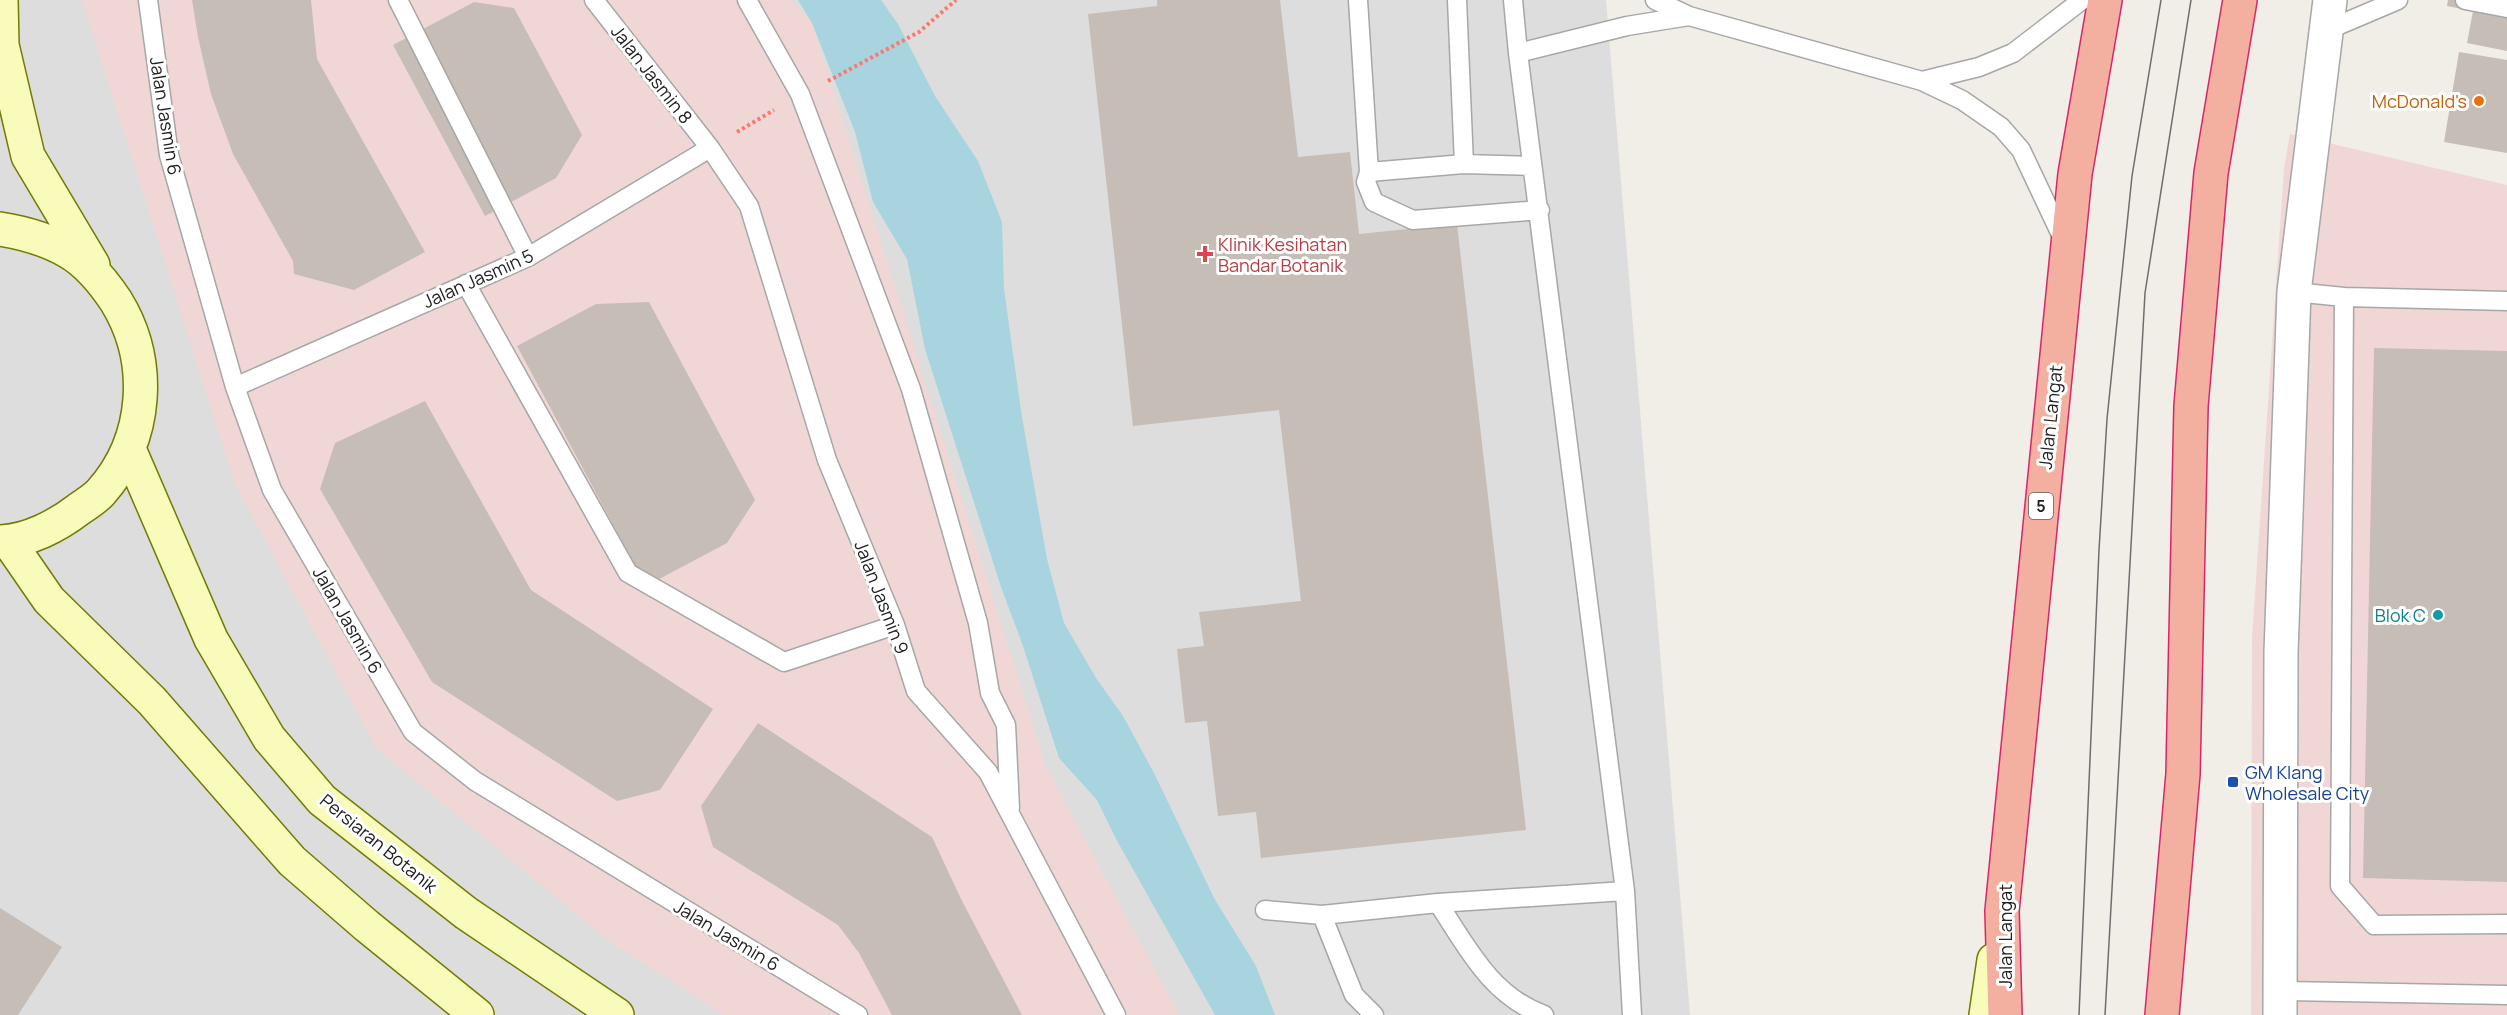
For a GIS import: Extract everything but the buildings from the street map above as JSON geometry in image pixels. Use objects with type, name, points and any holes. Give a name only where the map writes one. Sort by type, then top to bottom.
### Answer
[{"type":"highway","name":"Jalan Langat","points":[[2006,1015],[2002,911],[2075,174],[2105,0]]},
{"type":"highway","points":[[2162,1015],[2183,774],[2191,406],[2211,173],[2240,0]]},
{"type":"main road","points":[[1,0],[2,45],[28,156],[128,320],[140,363],[141,407],[129,449],[100,493],[59,525],[5,542],[49,600],[152,701],[292,861],[367,926],[477,1015]]},
{"type":"main road","points":[[0,229],[29,233],[70,253],[104,283]]},
{"type":"main road","name":"Persiaran Botanik","points":[[129,449],[211,639],[269,738],[322,800],[466,913],[617,1015]]},
{"type":"main road","points":[[1986,1015],[2002,911]]},
{"type":"street","points":[[2281,1006],[2282,652],[2294,292],[2327,15]]},
{"type":"lane","name":"Jalan Jasmin 6","points":[[148,0],[169,155],[235,387],[272,490],[413,732],[475,781],[858,1015]]},
{"type":"lane","points":[[398,0],[528,257]]},
{"type":"lane","name":"Jalan Jasmin 8","points":[[594,0],[710,148]]},
{"type":"lane","points":[[747,0],[807,92],[914,400],[978,623],[990,693],[1006,725],[1010,814]]},
{"type":"lane","points":[[1358,0],[1369,172],[1366,182],[1374,202],[1413,220],[1539,210]]},
{"type":"lane","points":[[1458,0],[1464,164]]},
{"type":"lane","points":[[1513,0],[1532,166],[1625,891],[1632,1015]]},
{"type":"lane","points":[[1655,0],[1689,16],[1922,81],[1962,100],[2001,127],[2021,150],[2067,247]]},
{"type":"lane","points":[[1922,81],[1978,67],[2013,53],[2082,0]]},
{"type":"lane","points":[[2465,0],[2507,8]]},
{"type":"lane","points":[[2327,15],[2394,1]]},
{"type":"lane","points":[[1518,53],[1627,26],[1689,16]]},
{"type":"lane","name":"Jalan Jasmin 5","points":[[235,387],[528,257],[710,148]]},
{"type":"lane","name":"Jalan Jasmin 9","points":[[710,148],[748,206],[827,460],[895,625],[916,691],[988,772],[1116,1015]]},
{"type":"lane","points":[[1369,172],[1464,164],[1532,166]]},
{"type":"lane","points":[[466,284],[628,573],[784,662],[895,625]]},
{"type":"lane","points":[[2294,292],[2344,297],[2507,301]]},
{"type":"lane","points":[[2344,297],[2340,886],[2374,925],[2507,924]]},
{"type":"lane","points":[[1264,910],[1322,915],[1438,903],[1625,891]]},
{"type":"lane","points":[[1438,903],[1486,976],[1526,1009],[1544,1015]]},
{"type":"lane","points":[[1322,915],[1354,995],[1374,1015]]},
{"type":"lane","points":[[2281,1006],[2507,995]]},
{"type":"path","points":[[710,148],[807,92],[919,32],[957,0]]},
{"type":"shaded area","points":[[0,0],[1606,0],[1690,1015],[0,1015]]},
{"type":"shaded area","points":[[82,0],[791,0],[812,23],[1046,767],[1179,1015],[724,1015],[609,941],[377,749],[235,484]]},
{"type":"shaded area","points":[[2290,134],[2507,185],[2507,1015],[2251,1015],[2252,638],[2284,168]]},
{"type":"water","points":[[798,0],[881,0],[898,24],[935,96],[978,161],[1002,222],[1004,289],[1021,411],[1047,559],[1064,623],[1096,678],[1123,716],[1154,773],[1214,898],[1256,966],[1275,1015],[1215,1015],[1116,839],[1097,800],[1059,758],[1023,646],[1001,587],[925,349],[907,259],[873,202],[855,132],[812,23]]},
{"type":"tram line","points":[[2079,1015],[2099,550],[2107,419],[2132,176],[2161,0]]},
{"type":"tram line","points":[[2105,1015],[2145,293],[2191,0]]},
{"type":"place","name":"McDonald's","points":[[2479,101]]},
{"type":"place","name":"Klinik Kesihatan Bandar Botanik","points":[[1205,254]]},
{"type":"place","name":"Blok C","points":[[2438,615]]},
{"type":"place","name":"GM Klang Wholesale City","points":[[2233,782]]}]
